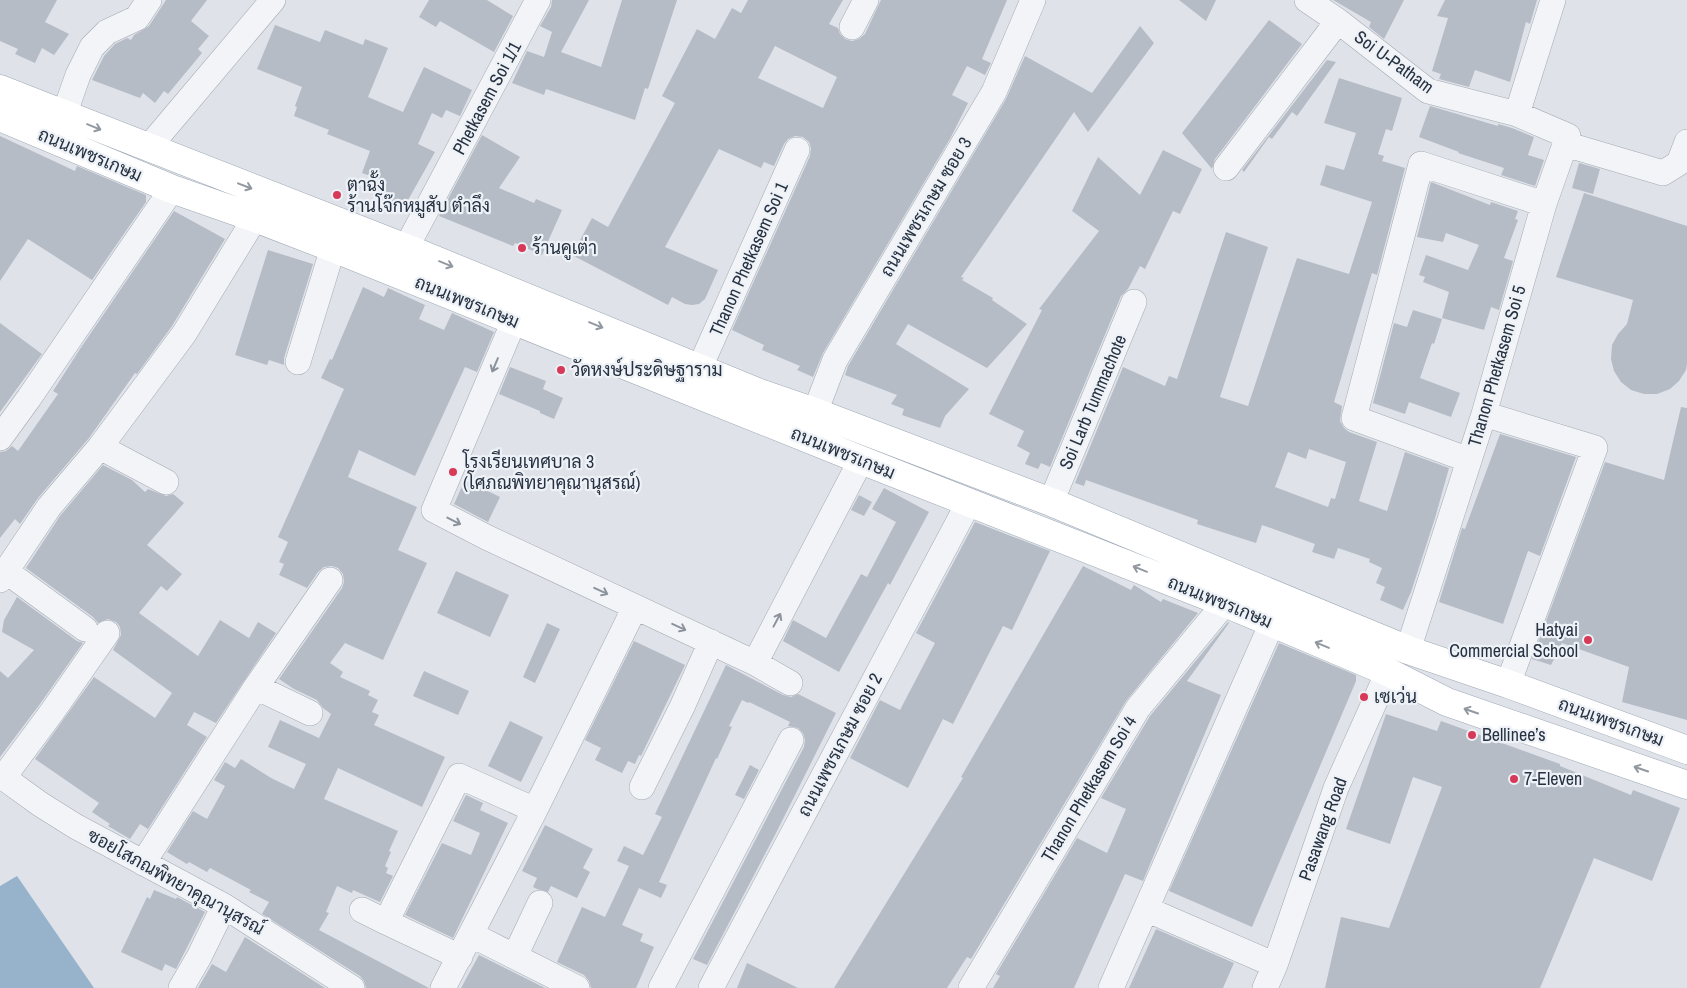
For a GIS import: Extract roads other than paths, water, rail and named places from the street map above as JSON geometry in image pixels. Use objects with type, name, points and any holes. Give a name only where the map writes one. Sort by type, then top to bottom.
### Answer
[{"type":"main road","name":"ถนนเพชรเกษม","points":[[0,89],[148,148],[514,320],[751,402],[815,412],[1051,502],[1408,650],[1508,684],[1687,750]]},
{"type":"main road","name":"ถนนเพชรเกษม","points":[[0,117],[172,189],[255,218],[406,248],[700,367],[751,402],[861,460],[1225,603],[1388,672],[1447,702],[1687,785]]},
{"type":"street","points":[[64,115],[78,75],[92,47],[107,32],[137,18],[149,0]]},
{"type":"street","points":[[148,148],[273,0]]},
{"type":"street","name":"Phetkasem Soi 1/1","points":[[406,248],[538,0]]},
{"type":"street","points":[[852,27],[866,0]]},
{"type":"street","name":"ถนนเพชรเกษม ซอย 3","points":[[815,412],[835,360],[994,92],[1033,0]]},
{"type":"street","name":"Soi U-Patham","points":[[1307,0],[1338,21],[1428,92],[1518,114]]},
{"type":"street","points":[[1553,0],[1518,114],[1568,136],[1566,144],[1663,173],[1679,163],[1687,142]]},
{"type":"street","points":[[1226,168],[1338,21]]},
{"type":"street","name":"Thanon Phetkasem Soi 5","points":[[1408,650],[1484,414],[1544,204],[1566,144]]},
{"type":"street","name":"Thanon Phetkasem Soi 1","points":[[700,367],[797,150]]},
{"type":"street","points":[[1469,460],[1354,418],[1420,164],[1544,204]]},
{"type":"street","points":[[0,438],[172,189]]},
{"type":"street","points":[[1,777],[52,712],[96,631],[3,576],[49,507],[100,447],[184,334],[255,218]]},
{"type":"street","points":[[298,362],[338,236]]},
{"type":"street","name":"Soi Larb Tummachote","points":[[1051,502],[1134,302]]},
{"type":"street","points":[[514,320],[434,510],[486,537],[755,663],[790,682]]},
{"type":"street","points":[[1484,414],[1595,448],[1508,684]]},
{"type":"street","points":[[100,447],[166,482]]},
{"type":"street","points":[[755,663],[861,460]]},
{"type":"street","name":"ถนนเพชรเกษม ซอย 2","points":[[711,988],[969,502]]},
{"type":"street","points":[[143,863],[256,687],[330,580]]},
{"type":"street","name":"Thanon Phetkasem Soi 4","points":[[971,988],[1138,708],[1225,603]]},
{"type":"street","points":[[443,988],[536,810],[635,607]]},
{"type":"street","points":[[1111,988],[1272,624]]},
{"type":"street","points":[[642,787],[682,707],[711,642]]},
{"type":"street","name":"Pasawang Road","points":[[1264,988],[1275,965],[1336,788],[1388,672]]},
{"type":"street","points":[[256,687],[310,714]]},
{"type":"street","points":[[661,988],[790,740]]},
{"type":"street","points":[[386,922],[459,776],[536,810]]},
{"type":"street","name":"ซอยโสภณพิทยาคุณานุสรณ์","points":[[1,777],[75,826],[224,906],[352,988]]},
{"type":"street","points":[[515,956],[540,903]]},
{"type":"street","points":[[181,988],[224,906]]},
{"type":"street","points":[[1146,909],[1275,965]]},
{"type":"street","points":[[362,910],[460,957]]},
{"type":"street","points":[[472,935],[577,988]]},
{"type":"water","points":[[17,876],[94,988],[0,988],[0,886]]},
{"type":"place","name":"ตาฉั้ง ร้านโจ๊กหมูสับ ตำลึง","points":[[337,195]]},
{"type":"place","name":"ร้านคูเต่า","points":[[522,248]]},
{"type":"place","name":"วัดหงษ์ประดิษฐาราม","points":[[561,370]]},
{"type":"place","name":"โรงเรียนเทศบาล 3 (โศภณพิทยาคุณานุสรณ์)","points":[[453,472]]},
{"type":"place","name":"Hatyai Commercial School","points":[[1588,640]]},
{"type":"place","name":"เซเว่น","points":[[1364,697]]},
{"type":"place","name":"Bellinee’s","points":[[1472,735]]},
{"type":"place","name":"7-Eleven","points":[[1514,779]]}]
